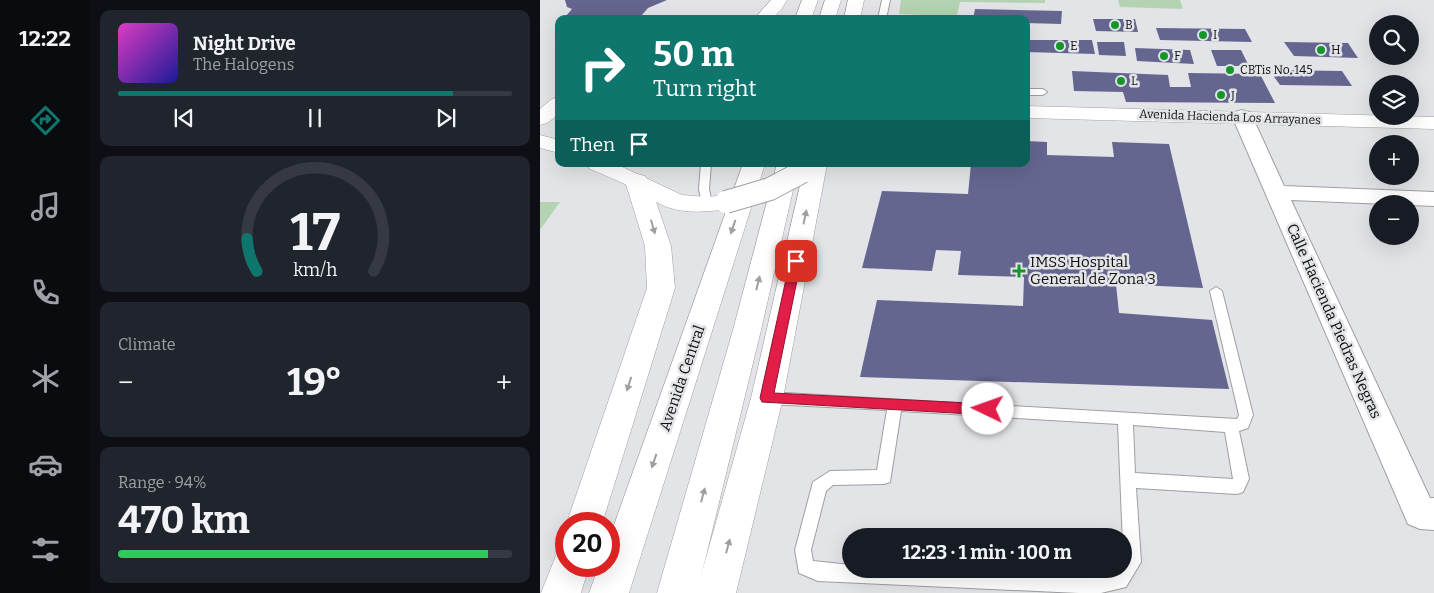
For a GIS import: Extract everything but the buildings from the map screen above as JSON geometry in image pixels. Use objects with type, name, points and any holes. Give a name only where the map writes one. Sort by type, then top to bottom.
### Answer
[{"type":"main road","points":[[766,15],[779,0]]},
{"type":"main road","points":[[804,15],[810,0]]},
{"type":"main road","points":[[828,15],[833,0]]},
{"type":"main road","points":[[853,15],[856,0]]},
{"type":"main road","points":[[540,96],[555,94]]},
{"type":"main road","points":[[540,119],[555,106]]},
{"type":"main road","name":"Avenida Hacienda Los Arrayanes","points":[[1030,112],[1242,116],[1434,123]]},
{"type":"main road","points":[[605,167],[677,202],[717,203],[770,190],[803,167]]},
{"type":"main road","name":"Avenida Central","points":[[609,593],[753,167]]},
{"type":"main road","points":[[716,593],[767,398],[804,167]]},
{"type":"main road","points":[[677,593],[746,330],[804,167]]},
{"type":"main road","points":[[588,512],[661,288],[658,246],[637,181]]},
{"type":"main road","points":[[561,593],[566,577]]},
{"type":"street","name":"Calle Hacienda Piedras Negras","points":[[1242,116],[1420,513],[1434,514]]},
{"type":"street","points":[[1276,192],[1432,201]]},
{"type":"lane","points":[[883,15],[886,0]]},
{"type":"lane","points":[[1030,92],[1043,92]]},
{"type":"lane","points":[[706,167],[704,189],[717,203]]},
{"type":"lane","points":[[767,398],[896,404],[1231,426],[1242,424],[1246,415],[1216,291]]},
{"type":"lane","points":[[896,404],[884,477],[830,478],[819,487],[803,550],[804,567],[818,572],[1096,585],[1120,581],[1132,562],[1125,418]]},
{"type":"lane","points":[[1127,480],[1237,487],[1241,479],[1231,426]]},
{"type":"green space","points":[[901,0],[1045,0],[1045,3],[960,2],[957,15],[899,14]]},
{"type":"green space","points":[[1118,0],[1180,0],[1183,9],[1120,7]]},
{"type":"green space","points":[[540,202],[560,202],[540,230]]},
{"type":"place","name":"B","points":[[1115,25]]},
{"type":"place","name":"I","points":[[1203,35]]},
{"type":"place","name":"E","points":[[1060,46]]},
{"type":"place","name":"H","points":[[1321,50]]},
{"type":"place","name":"F","points":[[1164,56]]},
{"type":"place","name":"CBTis No. 145","points":[[1230,70]]},
{"type":"place","name":"L","points":[[1121,81]]},
{"type":"place","name":"J","points":[[1221,95]]},
{"type":"place","name":"IMSS Hospital General de Zona 3","points":[[1019,271]]},
{"type":"route","points":[[796,261],[767,398],[988,409]]}]
